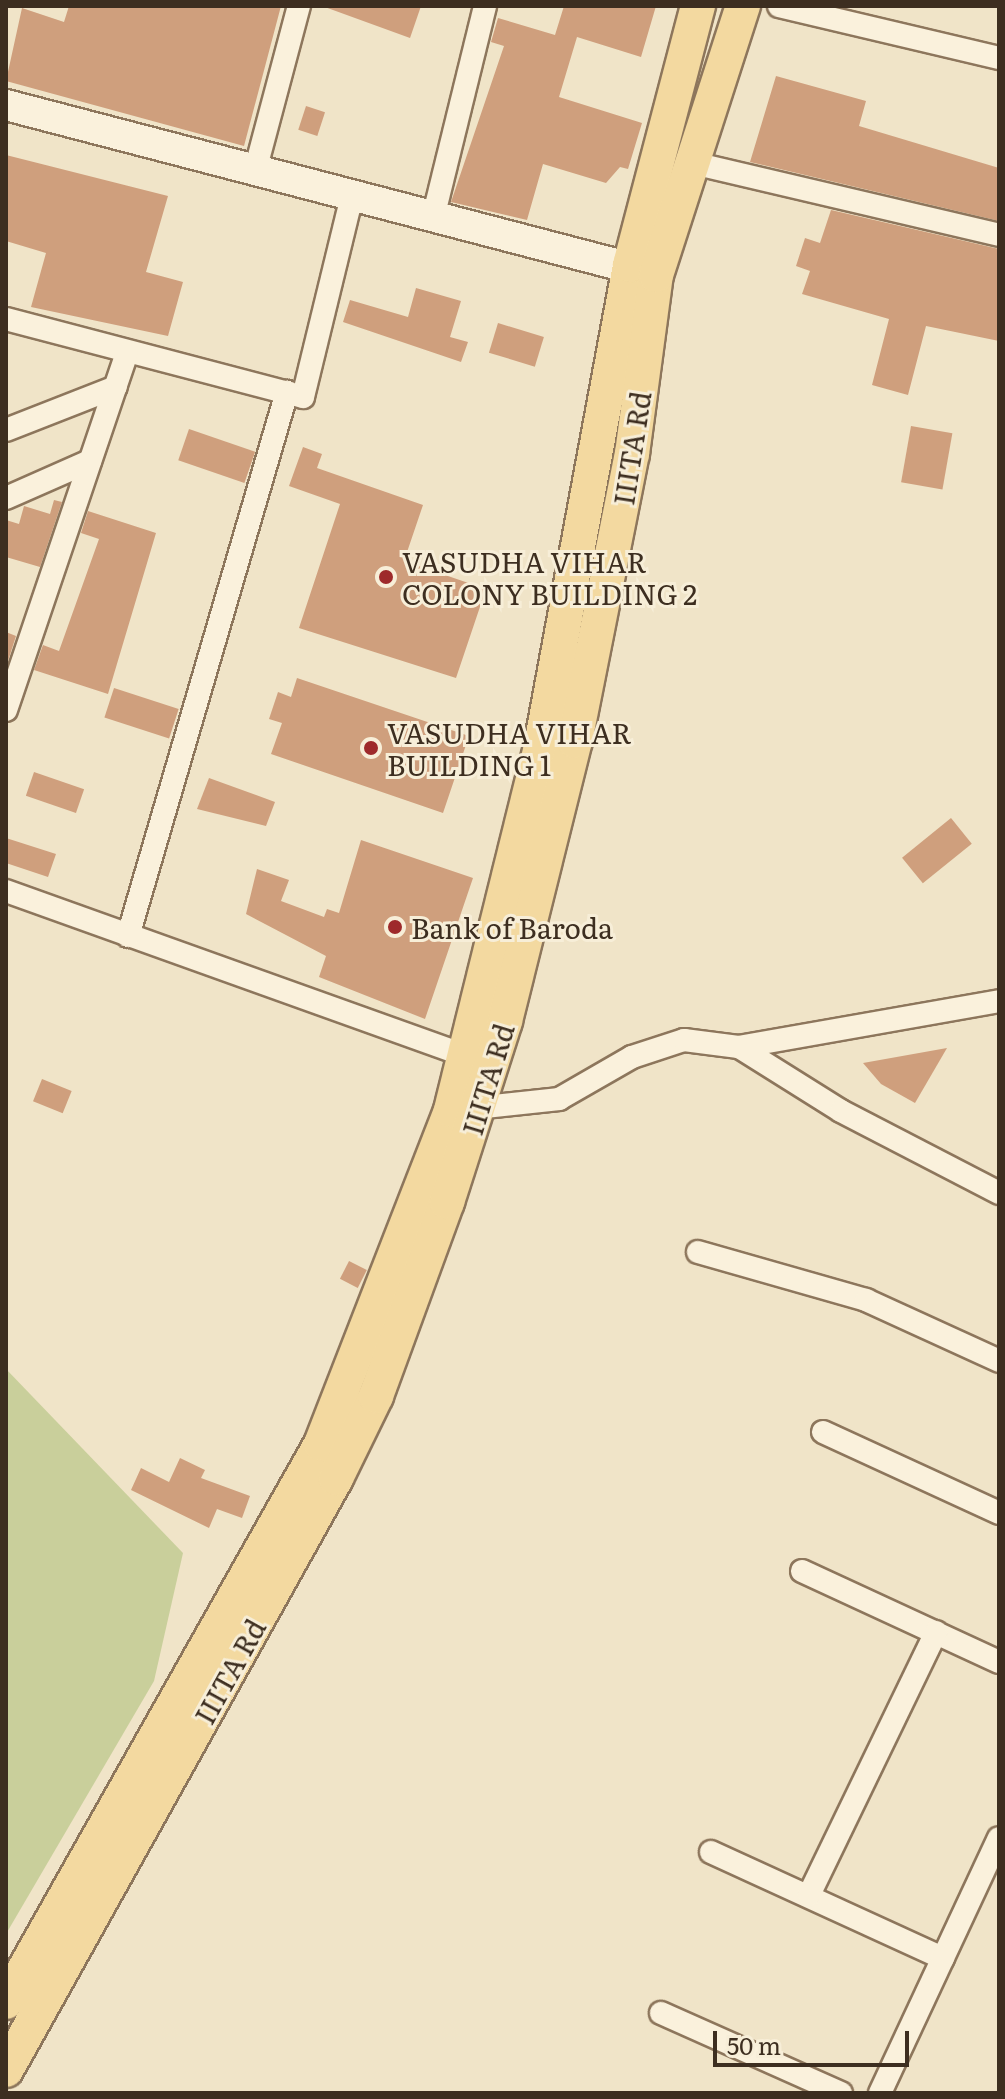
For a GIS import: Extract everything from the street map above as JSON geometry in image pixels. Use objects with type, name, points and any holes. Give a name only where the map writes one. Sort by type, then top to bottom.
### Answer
[{"type":"main road","name":"IIITA Rd","points":[[465,1109],[466,1056],[541,746],[698,6]]},
{"type":"main road","name":"IIITA Rd","points":[[6,2002],[307,1499],[376,1396],[575,741],[632,454],[643,270],[693,163],[743,6]]},
{"type":"main road","name":"IIITA Rd","points":[[6,2070],[307,1499]]},
{"type":"street","points":[[255,171],[299,6]]},
{"type":"street","points":[[433,218],[485,6]]},
{"type":"street","points":[[779,6],[999,58]]},
{"type":"street","points":[[6,105],[643,270]]},
{"type":"street","points":[[693,163],[999,235]]},
{"type":"street","points":[[6,319],[303,397],[352,196]]},
{"type":"street","points":[[6,710],[127,353]]},
{"type":"street","points":[[6,430],[116,387]]},
{"type":"street","points":[[128,936],[287,392]]},
{"type":"street","points":[[6,498],[90,461]]},
{"type":"street","points":[[6,891],[466,1056]]},
{"type":"street","points":[[465,1109],[559,1099],[632,1057],[684,1040],[739,1047],[999,1001]]},
{"type":"street","points":[[739,1047],[841,1111],[999,1193]]},
{"type":"street","points":[[698,1252],[866,1300],[999,1361]]},
{"type":"street","points":[[823,1432],[999,1513]]},
{"type":"street","points":[[802,1571],[999,1662]]},
{"type":"street","points":[[809,1895],[936,1632]]},
{"type":"street","points":[[880,2093],[999,1838]]},
{"type":"street","points":[[711,1852],[943,1958]]},
{"type":"street","points":[[661,2013],[841,2093]]},
{"type":"green space","points":[[6,1369],[183,1553],[154,1681],[6,1934]]},
{"type":"building","points":[[69,6],[281,6],[244,146],[6,81],[22,8],[64,22]]},
{"type":"building","points":[[322,6],[421,6],[410,38]]},
{"type":"building","points":[[564,6],[656,6],[641,57],[577,37],[559,97],[642,123],[628,169],[620,167],[606,183],[543,164],[527,220],[451,202],[504,46],[491,42],[498,18],[555,35]]},
{"type":"building","points":[[776,76],[866,101],[859,126],[999,168],[999,221],[750,162]]},
{"type":"building","points":[[306,106],[325,112],[317,136],[298,130]]},
{"type":"building","points":[[6,155],[168,196],[146,272],[183,282],[168,336],[31,307],[46,253],[6,241]]},
{"type":"building","points":[[831,210],[999,249],[999,341],[926,326],[908,395],[872,385],[889,319],[802,294],[810,271],[796,266],[805,238],[820,243]]},
{"type":"building","points":[[416,288],[461,301],[450,337],[468,342],[461,362],[343,322],[350,300],[408,317]]},
{"type":"building","points":[[498,323],[544,337],[535,367],[489,353]]},
{"type":"building","points":[[911,426],[952,433],[942,489],[901,482]]},
{"type":"building","points":[[189,429],[255,452],[244,483],[178,460]]},
{"type":"building","name":"VASUDHA VIHAR COLONY BUILDING 2","points":[[303,447],[322,454],[317,468],[423,505],[404,561],[486,589],[456,678],[299,628],[340,504],[289,486]]},
{"type":"building","points":[[54,500],[62,502],[40,567],[6,557],[6,520],[19,524],[24,506],[50,514]]},
{"type":"building","points":[[88,511],[156,533],[108,694],[34,670],[43,645],[59,651],[99,539],[81,533]]},
{"type":"building","points":[[6,632],[16,636],[8,661],[6,660]]},
{"type":"building","name":"VASUDHA VIHAR BUILDING 1","points":[[297,678],[469,736],[443,813],[271,754],[282,723],[269,719],[278,692],[291,697]]},
{"type":"building","points":[[114,688],[179,709],[169,738],[104,717]]},
{"type":"building","points":[[34,772],[84,789],[76,813],[26,796]]},
{"type":"building","points":[[209,778],[275,802],[266,826],[197,809]]},
{"type":"building","points":[[951,818],[972,844],[923,883],[902,858]]},
{"type":"building","points":[[6,838],[56,854],[48,877],[6,863]]},
{"type":"building","name":"Bank of Baroda","points":[[361,840],[473,878],[425,1019],[319,977],[326,956],[246,914],[257,869],[289,880],[281,901],[324,917],[327,909],[339,913]]},
{"type":"building","points":[[947,1048],[915,1103],[881,1084],[863,1063]]},
{"type":"building","points":[[42,1079],[72,1091],[63,1113],[33,1101]]},
{"type":"building","points":[[349,1261],[367,1270],[358,1288],[340,1279]]},
{"type":"building","points":[[180,1458],[205,1470],[201,1478],[250,1496],[242,1518],[217,1509],[209,1528],[131,1490],[141,1468],[169,1482]]},
{"type":"place","name":"VASUDHA VIHAR COLONY BUILDING 2","points":[[386,577]]},
{"type":"place","name":"VASUDHA VIHAR BUILDING 1","points":[[371,748]]},
{"type":"place","name":"Bank of Baroda","points":[[395,927]]}]
